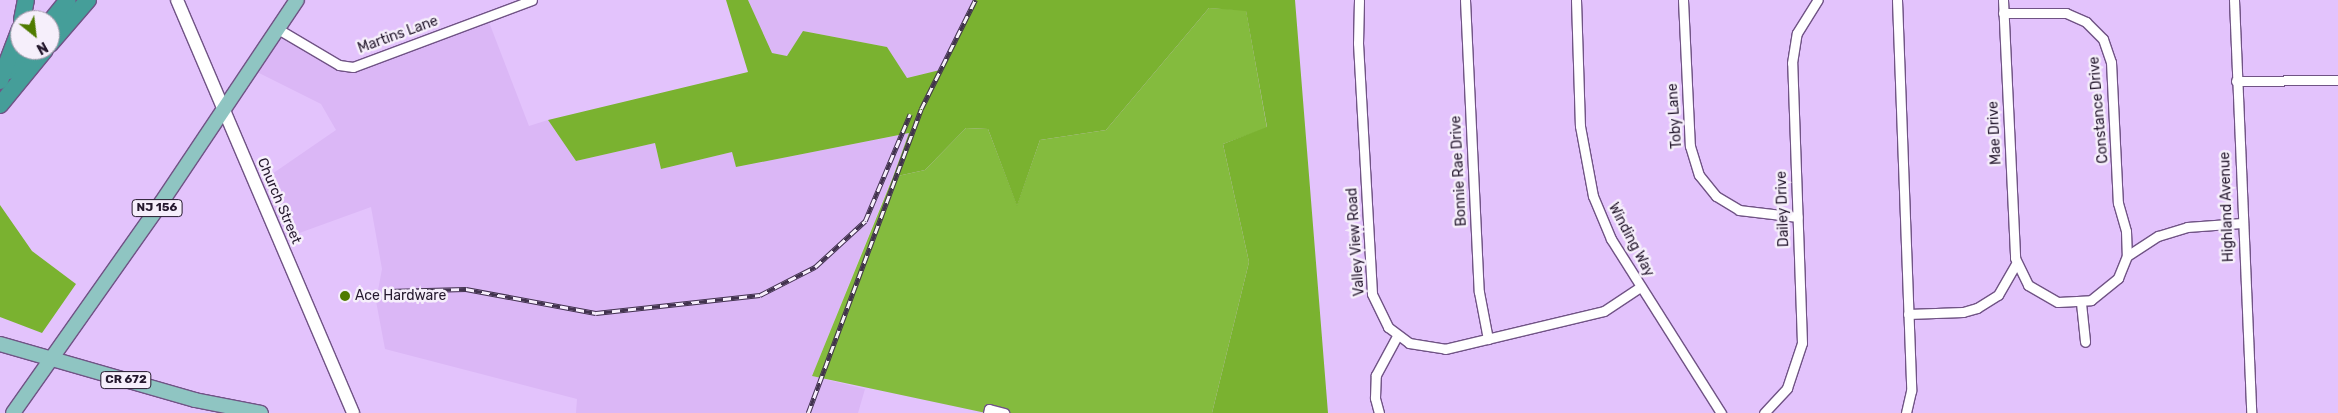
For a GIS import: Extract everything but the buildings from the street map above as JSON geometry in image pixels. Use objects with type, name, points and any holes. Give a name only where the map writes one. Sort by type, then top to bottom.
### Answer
[{"type":"highway","points":[[60,10],[68,0]]},
{"type":"highway","points":[[60,32],[88,0]]},
{"type":"highway","points":[[0,82],[10,56]]},
{"type":"highway","points":[[0,82],[19,60]]},
{"type":"highway","points":[[0,105],[36,60]]},
{"type":"main road","name":"NJ 156","points":[[13,413],[224,109],[297,0]]},
{"type":"main road","name":"CR 672","points":[[0,344],[50,360],[201,401],[256,412]]},
{"type":"street","name":"Church Street","points":[[178,0],[353,413]]},
{"type":"street","name":"Martins Lane","points":[[278,29],[339,65],[353,67],[532,0]]},
{"type":"street","name":"Valley View Road","points":[[1359,0],[1358,43],[1372,294],[1380,317],[1397,336],[1408,343],[1433,350],[1488,339],[1604,311],[1640,287]]},
{"type":"street","name":"Bonnie Rae Drive","points":[[1465,0],[1480,292],[1488,339]]},
{"type":"street","name":"Winding Way","points":[[1576,0],[1580,126],[1585,169],[1601,218],[1640,287],[1721,413]]},
{"type":"street","name":"Toby Lane","points":[[1683,0],[1690,146],[1699,175],[1716,196],[1739,210],[1798,217]]},
{"type":"street","name":"Dailey Drive","points":[[1764,413],[1787,388],[1794,373],[1802,343],[1793,49],[1803,20],[1818,0]]},
{"type":"street","points":[[1897,0],[1911,391],[1906,413]]},
{"type":"street","name":"Mae Drive","points":[[2003,0],[2016,264]]},
{"type":"street","name":"Highland Avenue","points":[[2234,0],[2251,413]]},
{"type":"street","name":"Constance Drive","points":[[2003,13],[2066,13],[2086,22],[2103,39],[2111,62],[2118,203],[2126,232],[2127,256]]},
{"type":"street","points":[[2236,81],[2338,80]]},
{"type":"street","points":[[2016,264],[2028,285],[2047,299],[2081,303],[2111,288],[2124,268],[2127,256],[2142,244],[2170,231],[2242,222]]},
{"type":"street","points":[[1908,314],[1963,312],[1977,308],[1998,295],[2016,264]]},
{"type":"street","points":[[2081,303],[2085,342]]},
{"type":"street","points":[[1379,413],[1375,398],[1376,375],[1397,336]]},
{"type":"street","points":[[988,411],[1004,413]]},
{"type":"shaded area","points":[[748,0],[974,0],[940,70],[906,78],[887,47],[804,31],[787,56],[771,53]]},
{"type":"shaded area","points":[[487,17],[529,126],[548,120],[576,161],[655,143],[661,169],[732,152],[737,167],[910,133],[812,376],[865,389],[858,413],[576,413],[577,399],[385,349],[376,301],[382,269],[371,207],[280,240],[256,185],[336,130],[321,104],[251,69],[278,29],[346,67]]},
{"type":"green space","points":[[726,0],[748,0],[772,53],[787,56],[803,31],[887,47],[907,78],[940,70],[974,0],[1295,0],[1328,413],[1212,413],[1249,262],[1223,144],[1267,127],[1246,11],[1209,8],[1106,130],[1040,140],[1017,206],[988,129],[966,128],[925,170],[893,177],[909,133],[736,167],[732,152],[661,169],[655,143],[576,161],[548,120],[748,72]]},
{"type":"green space","points":[[1209,8],[1246,10],[1267,128],[1223,144],[1249,262],[1212,413],[986,413],[812,376],[893,177],[925,170],[966,128],[988,129],[1017,205],[1040,140],[1106,130]]},
{"type":"green space","points":[[0,205],[32,251],[76,284],[42,333],[0,317]]},
{"type":"railway","points":[[808,413],[921,109],[975,0]]},
{"type":"railway","points":[[387,291],[466,289],[596,313],[760,295],[815,267],[865,221],[910,114]]},
{"type":"place","name":"Ace Hardware","points":[[345,296]]}]
